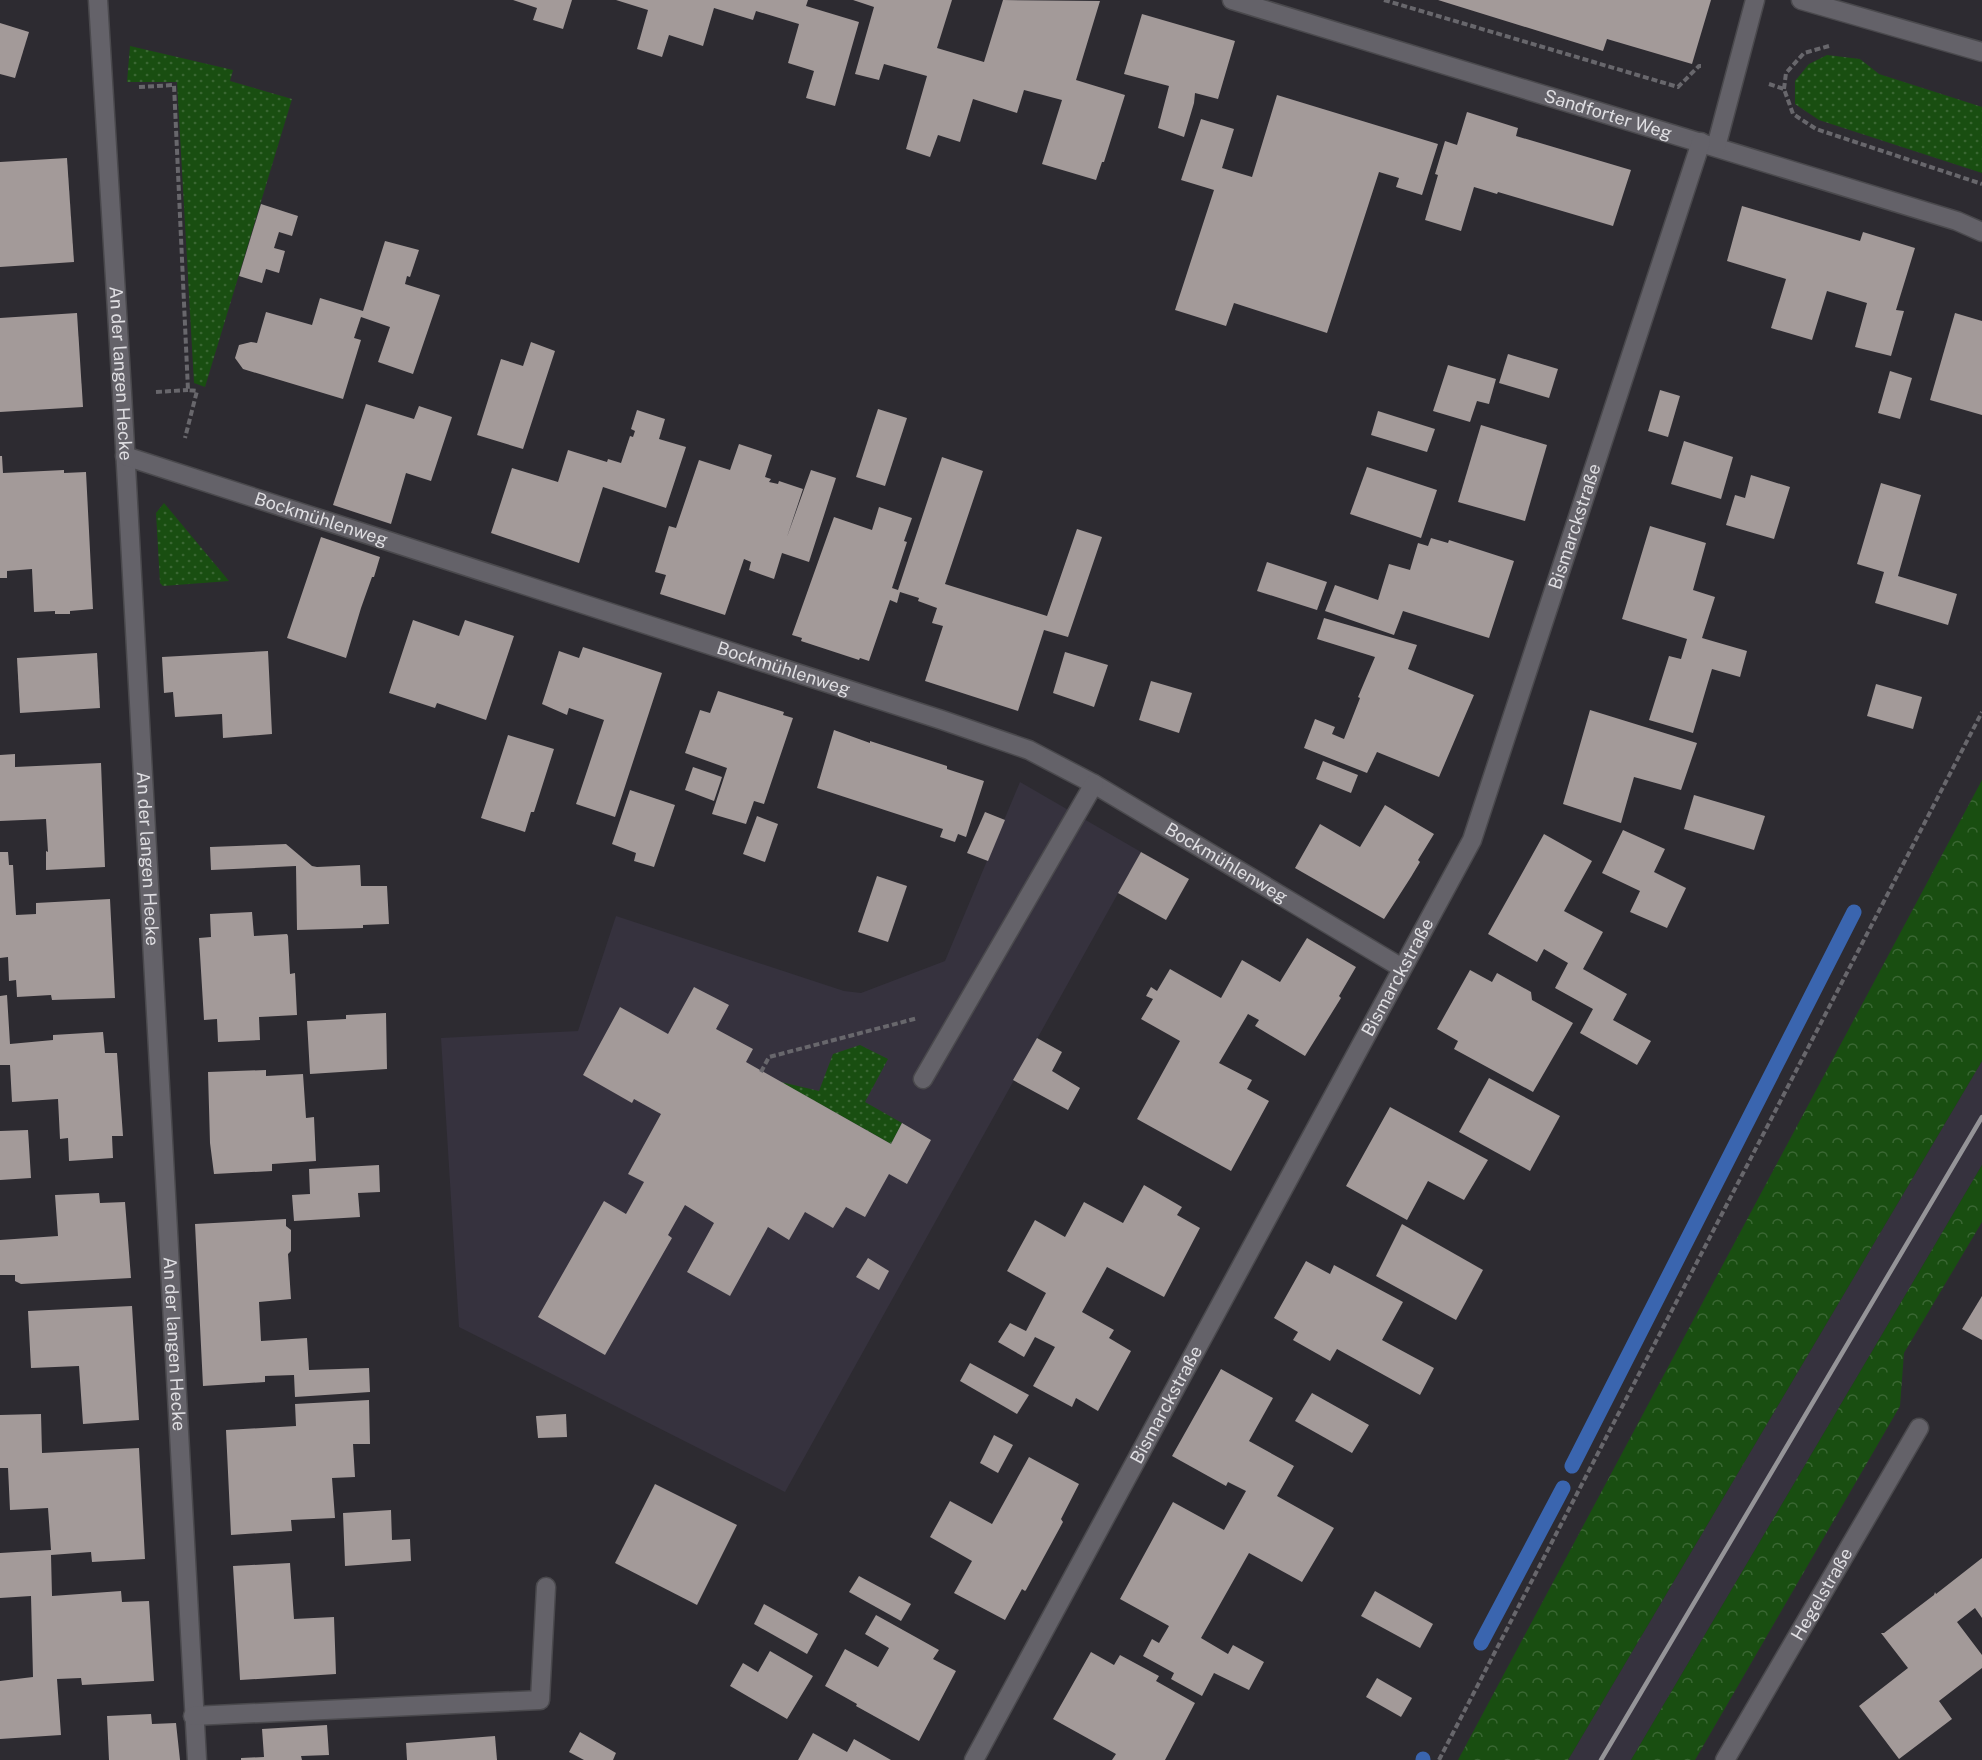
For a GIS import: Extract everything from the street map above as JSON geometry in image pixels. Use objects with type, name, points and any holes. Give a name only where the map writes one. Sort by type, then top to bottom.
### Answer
[{"type":"street","name":"An der langen Hecke","points":[[98,0],[105,89],[197,1760]]},
{"type":"street","name":"Sandforter Weg","points":[[1232,0],[1957,222],[1982,232]]},
{"type":"street","name":"Bismarckstraße","points":[[974,1760],[1472,840],[1708,145],[1735,75],[1755,0]]},
{"type":"street","points":[[1801,0],[1982,52]]},
{"type":"street","name":"Bockmühlenweg","points":[[125,456],[1029,750],[1094,784],[1402,968]]},
{"type":"street","points":[[923,1079],[1094,784]]},
{"type":"street","name":"Hegelstraße","points":[[1725,1760],[1919,1428]]},
{"type":"street","points":[[193,1716],[540,1700],[546,1587]]},
{"type":"path","points":[[1384,0],[1678,87],[1699,66],[1784,89]]},
{"type":"path","points":[[1832,45],[1804,53],[1786,73],[1784,89],[1793,114],[1816,129],[1982,184]]},
{"type":"path","points":[[105,89],[174,85],[188,390],[197,391],[176,473]]},
{"type":"path","points":[[1439,1760],[1982,712]]},
{"type":"path","points":[[761,1071],[769,1057],[965,1006]]},
{"type":"shaded area","points":[[1020,782],[1141,852],[785,1492],[459,1327],[441,1038],[578,1031],[616,916],[844,991],[861,993],[945,961]]},
{"type":"shaded area","points":[[1982,1061],[1982,1165],[1631,1760],[1568,1760]]},
{"type":"green space","points":[[130,46],[233,70],[230,81],[292,99],[205,387],[194,383],[177,82],[127,82]]},
{"type":"green space","points":[[1827,55],[1860,59],[1879,74],[1982,107],[1982,173],[1819,120],[1795,104],[1795,81],[1809,64]]},
{"type":"green space","points":[[164,503],[229,581],[163,586],[160,583],[156,513]]},
{"type":"green space","points":[[1982,780],[1982,1061],[1568,1760],[1458,1760]]},
{"type":"green space","points":[[860,1045],[888,1059],[865,1102],[902,1123],[891,1144],[781,1082],[819,1091],[833,1054]]},
{"type":"green space","points":[[1982,1165],[1982,1222],[1904,1353],[1900,1406],[1695,1760],[1631,1760]]},
{"type":"building","points":[[513,0],[572,0],[563,29],[533,20],[537,8]]},
{"type":"building","points":[[616,0],[808,0],[806,6],[859,22],[835,106],[806,98],[814,71],[788,63],[799,24],[756,11],[753,20],[714,8],[703,46],[669,35],[662,57],[637,49],[648,10]]},
{"type":"building","points":[[853,0],[952,0],[937,48],[984,62],[1003,0],[1100,1],[1076,80],[1125,95],[1096,180],[1042,164],[1062,100],[1024,90],[1017,113],[973,99],[960,142],[938,135],[930,157],[906,149],[927,76],[884,64],[879,80],[855,74],[874,7]]},
{"type":"building","points":[[1438,0],[1711,0],[1692,64],[1607,39],[1603,51]]},
{"type":"building","points":[[1142,14],[1235,41],[1218,99],[1195,93],[1184,137],[1158,128],[1169,86],[1124,74]]},
{"type":"building","points":[[0,23],[29,32],[15,78],[0,74]]},
{"type":"building","points":[[1277,95],[1438,144],[1422,195],[1396,187],[1399,178],[1379,172],[1327,333],[1234,303],[1226,326],[1175,310],[1214,190],[1181,180],[1201,119],[1234,129],[1222,168],[1252,177]]},
{"type":"building","points":[[1467,112],[1518,128],[1516,136],[1631,170],[1613,226],[1474,187],[1461,231],[1425,220],[1445,141],[1457,145]]},
{"type":"building","points":[[67,158],[74,262],[0,267],[0,162]]},
{"type":"building","points":[[261,204],[298,216],[292,236],[279,232],[274,248],[285,251],[279,273],[266,269],[262,283],[239,276]]},
{"type":"building","points":[[1742,206],[1860,241],[1863,232],[1915,248],[1896,310],[1904,311],[1891,356],[1855,347],[1867,303],[1827,291],[1812,340],[1771,328],[1786,279],[1727,261]]},
{"type":"building","points":[[385,241],[419,250],[410,277],[407,276],[405,284],[440,295],[413,374],[378,362],[390,327],[361,317],[354,338],[361,340],[343,399],[243,369],[235,358],[239,345],[257,343],[266,312],[312,325],[320,298],[363,311]]},
{"type":"building","points":[[77,313],[83,407],[0,412],[0,318]]},
{"type":"building","points":[[1955,313],[1982,321],[1982,415],[1930,400]]},
{"type":"building","points":[[531,342],[555,351],[523,449],[477,435],[501,359],[523,366]]},
{"type":"building","points":[[1508,354],[1558,369],[1549,398],[1499,383]]},
{"type":"building","points":[[1448,365],[1496,379],[1489,404],[1477,401],[1470,422],[1433,411]]},
{"type":"building","points":[[1890,371],[1912,378],[1900,419],[1878,413]]},
{"type":"building","points":[[1660,390],[1680,396],[1668,437],[1648,431]]},
{"type":"building","points":[[366,404],[414,419],[419,406],[452,417],[431,481],[406,473],[391,524],[333,505]]},
{"type":"building","points":[[878,409],[907,418],[885,486],[856,477]]},
{"type":"building","points":[[637,410],[665,419],[659,439],[686,447],[666,508],[603,487],[579,563],[491,533],[512,468],[558,482],[568,450],[607,462],[608,459],[621,463],[630,436],[633,437],[635,431],[631,429]]},
{"type":"building","points":[[1378,411],[1435,429],[1427,452],[1371,435]]},
{"type":"building","points":[[1481,425],[1547,445],[1525,521],[1458,502]]},
{"type":"building","points":[[1684,441],[1733,457],[1721,499],[1671,484]]},
{"type":"building","points":[[739,444],[772,455],[765,477],[771,479],[769,482],[778,484],[779,481],[803,489],[787,537],[811,470],[836,478],[809,562],[782,553],[774,579],[749,570],[751,562],[744,559],[725,615],[660,594],[666,575],[655,572],[669,526],[676,528],[699,460],[730,470]]},
{"type":"building","points":[[0,456],[2,456],[3,473],[64,470],[64,473],[86,472],[93,609],[70,611],[70,614],[55,614],[55,611],[34,612],[32,569],[7,571],[7,578],[0,578]]},
{"type":"building","points":[[942,457],[983,471],[945,584],[1047,616],[1077,529],[1102,537],[1068,637],[1044,630],[1018,711],[925,681],[943,626],[932,623],[937,608],[918,601],[919,598],[900,592],[897,603],[890,600],[869,661],[860,658],[859,660],[801,641],[802,638],[792,635],[834,517],[872,530],[879,507],[912,518],[892,588],[898,590]]},
{"type":"building","points":[[1367,467],[1437,490],[1421,538],[1350,514]]},
{"type":"building","points":[[1751,475],[1790,487],[1774,539],[1726,525],[1735,495],[1745,498]]},
{"type":"building","points":[[1881,483],[1921,495],[1898,576],[1957,594],[1948,625],[1875,603],[1884,572],[1857,564]]},
{"type":"building","points":[[1650,526],[1706,543],[1693,590],[1715,597],[1702,638],[1747,651],[1740,677],[1712,669],[1693,733],[1649,720],[1669,656],[1681,659],[1687,639],[1622,619]]},
{"type":"building","points":[[321,537],[380,557],[346,658],[287,638]]},
{"type":"building","points":[[1431,538],[1448,543],[1449,540],[1514,561],[1489,638],[1403,611],[1394,635],[1325,611],[1335,585],[1378,600],[1389,564],[1410,570],[1418,543],[1428,546]]},
{"type":"building","points":[[1267,562],[1327,582],[1317,610],[1257,591]]},
{"type":"building","points":[[1324,618],[1417,645],[1408,669],[1474,695],[1439,777],[1377,752],[1367,773],[1304,748],[1315,719],[1335,727],[1332,734],[1344,739],[1375,657],[1317,639]]},
{"type":"building","points":[[413,620],[459,636],[465,620],[514,636],[486,720],[437,703],[435,708],[389,693]]},
{"type":"building","points":[[583,647],[662,673],[615,817],[576,804],[604,720],[569,708],[567,715],[542,704],[559,651],[579,658]]},
{"type":"building","points":[[268,651],[272,734],[223,738],[222,714],[175,717],[173,692],[164,693],[162,657]]},
{"type":"building","points":[[1065,652],[1108,665],[1094,707],[1053,693]]},
{"type":"building","points":[[97,653],[100,708],[20,713],[17,658]]},
{"type":"building","points":[[1151,681],[1192,693],[1179,733],[1139,720]]},
{"type":"building","points":[[1876,684],[1922,697],[1913,729],[1867,716]]},
{"type":"building","points":[[718,691],[784,712],[783,715],[793,718],[764,804],[754,801],[746,824],[712,814],[727,768],[685,753],[700,710],[710,713]]},
{"type":"building","points":[[1590,710],[1697,743],[1681,790],[1634,777],[1621,823],[1563,804]]},
{"type":"building","points":[[834,730],[947,766],[947,769],[984,781],[966,837],[958,834],[955,842],[940,837],[943,829],[817,788]]},
{"type":"building","points":[[508,735],[554,749],[534,812],[531,812],[525,832],[481,818]]},
{"type":"building","points":[[15,754],[15,767],[101,763],[105,867],[46,870],[46,851],[48,852],[46,819],[0,821],[0,755]]},
{"type":"building","points":[[1323,761],[1358,775],[1351,793],[1316,779]]},
{"type":"building","points":[[693,767],[722,777],[714,801],[685,790]]},
{"type":"building","points":[[630,790],[675,805],[654,867],[634,861],[636,853],[612,844]]},
{"type":"building","points":[[1694,795],[1765,816],[1754,850],[1684,829]]},
{"type":"building","points":[[1385,805],[1434,834],[1418,860],[1420,862],[1384,919],[1295,868],[1320,824],[1360,847]]},
{"type":"building","points":[[985,812],[1005,820],[988,861],[967,853]]},
{"type":"building","points":[[757,816],[778,824],[765,862],[743,854]]},
{"type":"building","points":[[1623,830],[1665,849],[1654,872],[1686,888],[1667,928],[1630,912],[1640,891],[1602,873]]},
{"type":"building","points":[[1544,834],[1592,861],[1564,911],[1603,932],[1583,969],[1627,994],[1613,1020],[1651,1041],[1637,1065],[1580,1033],[1593,1009],[1555,988],[1568,963],[1544,949],[1537,962],[1488,934]]},
{"type":"building","points":[[286,844],[312,866],[360,865],[361,886],[387,886],[389,924],[363,925],[363,928],[297,930],[296,866],[211,870],[210,847]]},
{"type":"building","points":[[0,852],[8,852],[9,865],[13,865],[16,915],[36,914],[36,903],[110,899],[115,998],[52,1000],[51,995],[17,997],[16,980],[9,981],[8,957],[0,958]]},
{"type":"building","points":[[1141,852],[1189,879],[1166,920],[1118,893]]},
{"type":"building","points":[[877,876],[907,886],[888,942],[858,932]]},
{"type":"building","points":[[252,912],[254,936],[287,934],[288,936],[290,974],[295,973],[297,1015],[259,1017],[260,1040],[218,1042],[217,1019],[204,1020],[199,938],[211,937],[210,914]]},
{"type":"building","points":[[1307,938],[1356,967],[1339,996],[1341,998],[1305,1056],[1255,1026],[1259,1020],[1248,1014],[1219,1063],[1252,1080],[1247,1089],[1269,1101],[1231,1171],[1137,1119],[1180,1041],[1141,1019],[1153,999],[1146,996],[1151,987],[1157,991],[1170,969],[1221,998],[1242,960],[1280,982]]},
{"type":"building","points":[[1470,970],[1492,982],[1497,973],[1531,992],[1532,1000],[1573,1023],[1533,1092],[1454,1049],[1458,1041],[1437,1029]]},
{"type":"building","points":[[694,987],[729,1005],[716,1029],[753,1049],[746,1062],[891,1144],[902,1123],[931,1140],[907,1184],[889,1174],[865,1217],[846,1207],[833,1228],[805,1212],[789,1240],[768,1227],[730,1296],[687,1272],[714,1223],[685,1205],[668,1235],[672,1238],[605,1355],[538,1317],[604,1201],[626,1214],[644,1182],[628,1174],[661,1114],[634,1099],[632,1103],[583,1075],[620,1007],[668,1034]]},
{"type":"building","points":[[7,995],[10,1044],[53,1040],[53,1035],[103,1032],[105,1053],[117,1053],[123,1136],[112,1136],[113,1158],[69,1161],[68,1138],[60,1139],[58,1099],[12,1102],[10,1065],[0,1065],[0,996]]},
{"type":"building","points":[[386,1013],[387,1069],[310,1074],[307,1021],[346,1019],[346,1015]]},
{"type":"building","points":[[1037,1038],[1062,1052],[1052,1071],[1080,1088],[1068,1110],[1013,1080]]},
{"type":"building","points":[[266,1070],[266,1076],[303,1074],[306,1118],[314,1117],[316,1161],[272,1164],[272,1171],[214,1174],[210,1143],[208,1072]]},
{"type":"building","points":[[1489,1078],[1560,1116],[1530,1171],[1459,1132]]},
{"type":"building","points":[[1390,1107],[1488,1160],[1464,1200],[1428,1181],[1407,1220],[1346,1186]]},
{"type":"building","points":[[28,1130],[31,1178],[0,1180],[0,1131]]},
{"type":"building","points":[[379,1165],[380,1192],[358,1193],[360,1217],[294,1221],[292,1195],[310,1194],[309,1169]]},
{"type":"building","points":[[1144,1185],[1182,1207],[1177,1215],[1200,1228],[1164,1297],[1107,1267],[1082,1312],[1114,1330],[1109,1338],[1131,1351],[1098,1411],[1076,1398],[1072,1407],[1033,1386],[1055,1347],[1035,1337],[1024,1357],[998,1342],[1010,1323],[1026,1331],[1046,1293],[1007,1271],[1035,1220],[1065,1237],[1084,1202],[1123,1223]]},
{"type":"building","points":[[99,1193],[100,1203],[125,1202],[131,1278],[21,1284],[15,1281],[15,1275],[0,1275],[0,1240],[58,1236],[55,1195]]},
{"type":"building","points":[[286,1219],[286,1226],[291,1230],[291,1251],[288,1254],[291,1299],[259,1302],[261,1341],[307,1338],[309,1370],[369,1368],[370,1392],[295,1397],[294,1375],[265,1376],[265,1382],[203,1386],[195,1224]]},
{"type":"building","points":[[1402,1224],[1483,1270],[1456,1320],[1376,1276]]},
{"type":"building","points":[[868,1258],[889,1271],[879,1290],[856,1277]]},
{"type":"building","points":[[1306,1261],[1330,1274],[1334,1265],[1403,1302],[1382,1340],[1434,1368],[1420,1395],[1337,1349],[1330,1361],[1293,1340],[1298,1332],[1274,1318]]},
{"type":"building","points":[[1982,1296],[1982,1340],[1962,1329]]},
{"type":"building","points":[[132,1306],[139,1420],[83,1424],[79,1366],[31,1368],[28,1311]]},
{"type":"building","points":[[970,1363],[1029,1395],[1017,1414],[960,1381]]},
{"type":"building","points":[[1221,1369],[1273,1398],[1249,1441],[1294,1466],[1277,1496],[1334,1528],[1302,1582],[1249,1553],[1201,1638],[1228,1654],[1233,1645],[1264,1662],[1249,1690],[1214,1673],[1202,1696],[1171,1679],[1174,1673],[1143,1656],[1152,1639],[1159,1643],[1169,1626],[1120,1599],[1173,1502],[1224,1530],[1246,1491],[1228,1482],[1226,1486],[1172,1456]]},
{"type":"building","points":[[1312,1393],[1369,1425],[1352,1453],[1295,1421]]},
{"type":"building","points":[[369,1400],[370,1444],[353,1444],[355,1477],[332,1478],[335,1518],[291,1520],[292,1531],[231,1535],[226,1430],[296,1426],[295,1404]]},
{"type":"building","points":[[41,1414],[42,1453],[139,1448],[145,1559],[92,1562],[91,1552],[51,1555],[52,1596],[121,1591],[122,1602],[149,1601],[154,1681],[82,1685],[81,1678],[57,1679],[61,1735],[0,1739],[0,1681],[33,1677],[31,1596],[0,1598],[0,1553],[51,1550],[48,1508],[10,1510],[8,1468],[0,1468],[0,1415]]},
{"type":"building","points":[[566,1414],[567,1437],[538,1438],[536,1416]]},
{"type":"building","points":[[994,1435],[1013,1445],[998,1473],[980,1463]]},
{"type":"building","points":[[1029,1457],[1079,1484],[1061,1519],[1063,1522],[1026,1590],[1022,1589],[1005,1620],[954,1593],[972,1561],[930,1537],[950,1501],[992,1524]]},
{"type":"building","points":[[655,1484],[737,1525],[697,1605],[615,1563]]},
{"type":"building","points":[[391,1510],[392,1540],[410,1539],[411,1561],[345,1566],[343,1513]]},
{"type":"building","points":[[1982,1558],[1982,1618],[1975,1608],[1957,1622],[1982,1655],[1982,1668],[1939,1701],[1952,1719],[1899,1759],[1859,1706],[1908,1668],[1881,1633]]},
{"type":"building","points":[[290,1563],[294,1619],[334,1617],[336,1674],[240,1680],[233,1566]]},
{"type":"building","points":[[859,1576],[911,1604],[901,1621],[849,1592]]},
{"type":"building","points":[[1375,1591],[1433,1624],[1420,1648],[1361,1616]]},
{"type":"building","points":[[764,1604],[818,1634],[807,1654],[754,1624]]},
{"type":"building","points":[[876,1615],[939,1650],[933,1659],[956,1671],[919,1741],[825,1686],[845,1649],[878,1667],[889,1648],[865,1634]]},
{"type":"building","points":[[770,1651],[813,1676],[787,1719],[730,1686],[743,1663],[758,1672]]},
{"type":"building","points":[[1091,1652],[1114,1665],[1120,1655],[1159,1676],[1156,1681],[1195,1703],[1165,1760],[1112,1760],[1116,1754],[1053,1719]]},
{"type":"building","points":[[1377,1678],[1412,1698],[1401,1717],[1366,1697]]},
{"type":"building","points":[[151,1714],[152,1724],[176,1723],[180,1760],[109,1760],[107,1716]]},
{"type":"building","points":[[327,1725],[329,1755],[301,1756],[302,1760],[241,1760],[241,1758],[264,1757],[262,1729]]},
{"type":"building","points":[[580,1732],[616,1753],[613,1760],[584,1760],[569,1752]]},
{"type":"building","points":[[813,1733],[847,1752],[854,1739],[891,1760],[798,1760]]},
{"type":"building","points":[[495,1736],[497,1760],[407,1760],[406,1743]]},
{"type":"waterway","points":[[1572,1466],[1854,912]]},
{"type":"waterway","points":[[1481,1643],[1563,1488]]},
{"type":"railway","points":[[1601,1760],[1982,1117]]}]
